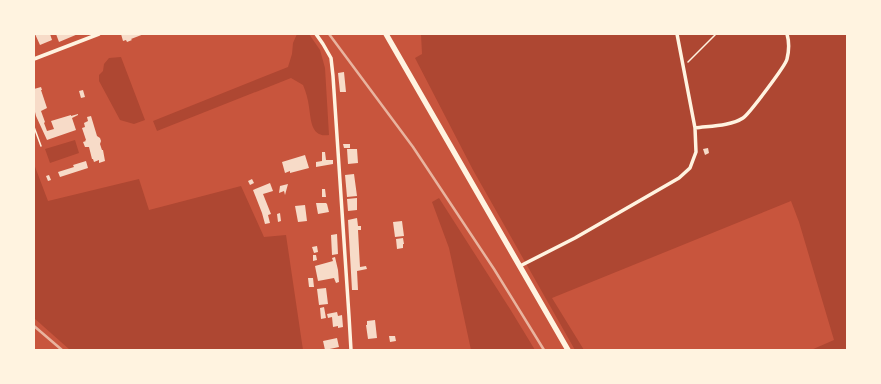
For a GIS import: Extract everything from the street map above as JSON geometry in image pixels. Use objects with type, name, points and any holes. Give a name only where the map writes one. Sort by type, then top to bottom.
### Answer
[{"type":"main road","points":[[386,34],[568,350]]},
{"type":"street","points":[[34,59],[99,34]]},
{"type":"street","points":[[316,34],[330,58],[333,76],[351,350]]},
{"type":"street","points":[[520,266],[575,238],[679,178],[690,168],[696,152],[695,128],[677,34]]},
{"type":"street","points":[[695,128],[728,124],[744,118],[777,76],[787,59],[787,34]]},
{"type":"path","points":[[683,66],[716,34]]},
{"type":"path","points":[[34,127],[41,146]]},
{"type":"shaded area","points":[[297,34],[309,34],[320,50],[325,68],[329,135],[319,134],[315,131],[311,122],[303,85],[291,78],[157,131],[153,121],[288,67],[292,54],[293,43]]},
{"type":"shaded area","points":[[421,34],[847,34],[847,350],[811,350],[834,340],[799,222],[791,201],[552,298],[584,350],[575,350],[473,170],[415,58],[422,54]]},
{"type":"shaded area","points":[[121,57],[145,120],[134,124],[120,120],[99,81],[99,75],[103,71],[104,64],[109,58]]},
{"type":"shaded area","points":[[75,140],[79,153],[50,163],[45,149]]},
{"type":"shaded area","points":[[34,164],[48,201],[139,179],[149,210],[241,186],[264,237],[286,235],[303,350],[70,350],[34,318]]},
{"type":"shaded area","points":[[439,198],[535,350],[471,350],[449,248],[432,202]]},
{"type":"building","points":[[35,34],[50,34],[52,40],[40,45]]},
{"type":"building","points":[[56,34],[78,34],[59,42]]},
{"type":"building","points":[[121,34],[144,34],[127,42],[126,40],[123,41]]},
{"type":"building","points":[[344,72],[346,92],[340,92],[338,73]]},
{"type":"building","points":[[41,87],[47,108],[41,111],[47,131],[54,129],[51,121],[78,114],[72,118],[76,130],[47,140],[34,108],[34,89]]},
{"type":"building","points":[[83,90],[85,97],[81,98],[79,91]]},
{"type":"building","points":[[91,116],[97,136],[101,141],[100,144],[105,161],[99,163],[99,160],[94,162],[89,147],[85,147],[83,142],[86,140],[82,128],[85,127],[84,123],[88,121],[87,117]]},
{"type":"building","points":[[343,144],[350,144],[350,148],[344,148]]},
{"type":"building","points":[[708,148],[709,153],[705,155],[703,149]]},
{"type":"building","points":[[347,149],[357,149],[358,163],[348,164]]},
{"type":"building","points":[[322,152],[325,152],[326,160],[333,160],[333,164],[316,167],[316,162],[322,161]]},
{"type":"building","points":[[305,155],[309,168],[285,173],[282,162]]},
{"type":"building","points":[[86,161],[88,168],[60,177],[58,172]]},
{"type":"building","points":[[354,174],[357,196],[347,197],[345,175]]},
{"type":"building","points":[[49,175],[51,180],[48,181],[46,176]]},
{"type":"building","points":[[252,179],[254,183],[250,185],[248,181]]},
{"type":"building","points":[[270,183],[273,191],[263,194],[271,214],[268,215],[270,223],[265,224],[253,190]]},
{"type":"building","points":[[288,184],[285,195],[284,191],[279,193],[280,186]]},
{"type":"building","points":[[322,189],[325,189],[326,197],[322,197]]},
{"type":"building","points":[[357,198],[357,210],[348,211],[347,199]]},
{"type":"building","points":[[316,203],[326,203],[329,212],[318,214]]},
{"type":"building","points":[[305,205],[307,221],[298,222],[295,206]]},
{"type":"building","points":[[280,213],[281,221],[278,222],[277,214]]},
{"type":"building","points":[[357,218],[358,226],[361,226],[361,230],[358,230],[360,267],[366,266],[367,269],[357,271],[358,290],[352,290],[348,220]]},
{"type":"building","points":[[402,221],[404,236],[395,237],[393,222]]},
{"type":"building","points":[[337,234],[338,254],[332,255],[331,235]]},
{"type":"building","points":[[403,238],[403,248],[397,249],[396,239]]},
{"type":"building","points":[[317,246],[318,252],[314,253],[312,247]]},
{"type":"building","points":[[313,255],[316,255],[317,260],[313,261]]},
{"type":"building","points":[[335,257],[339,282],[336,283],[334,278],[318,281],[315,266],[333,261],[332,258]]},
{"type":"building","points":[[308,278],[313,278],[314,287],[309,287]]},
{"type":"building","points":[[326,288],[328,304],[319,305],[317,289]]},
{"type":"building","points":[[324,307],[326,318],[321,319],[320,308]]},
{"type":"building","points":[[337,312],[338,316],[342,315],[343,327],[333,327],[332,317],[328,318],[327,314]]},
{"type":"building","points":[[375,320],[377,338],[368,339],[366,325],[367,321]]},
{"type":"building","points":[[389,336],[395,336],[396,341],[390,342]]},
{"type":"building","points":[[337,338],[339,347],[325,350],[323,341]]},
{"type":"railway","points":[[329,34],[413,147],[494,269],[544,350]]},
{"type":"railway","points":[[34,326],[62,350]]}]
